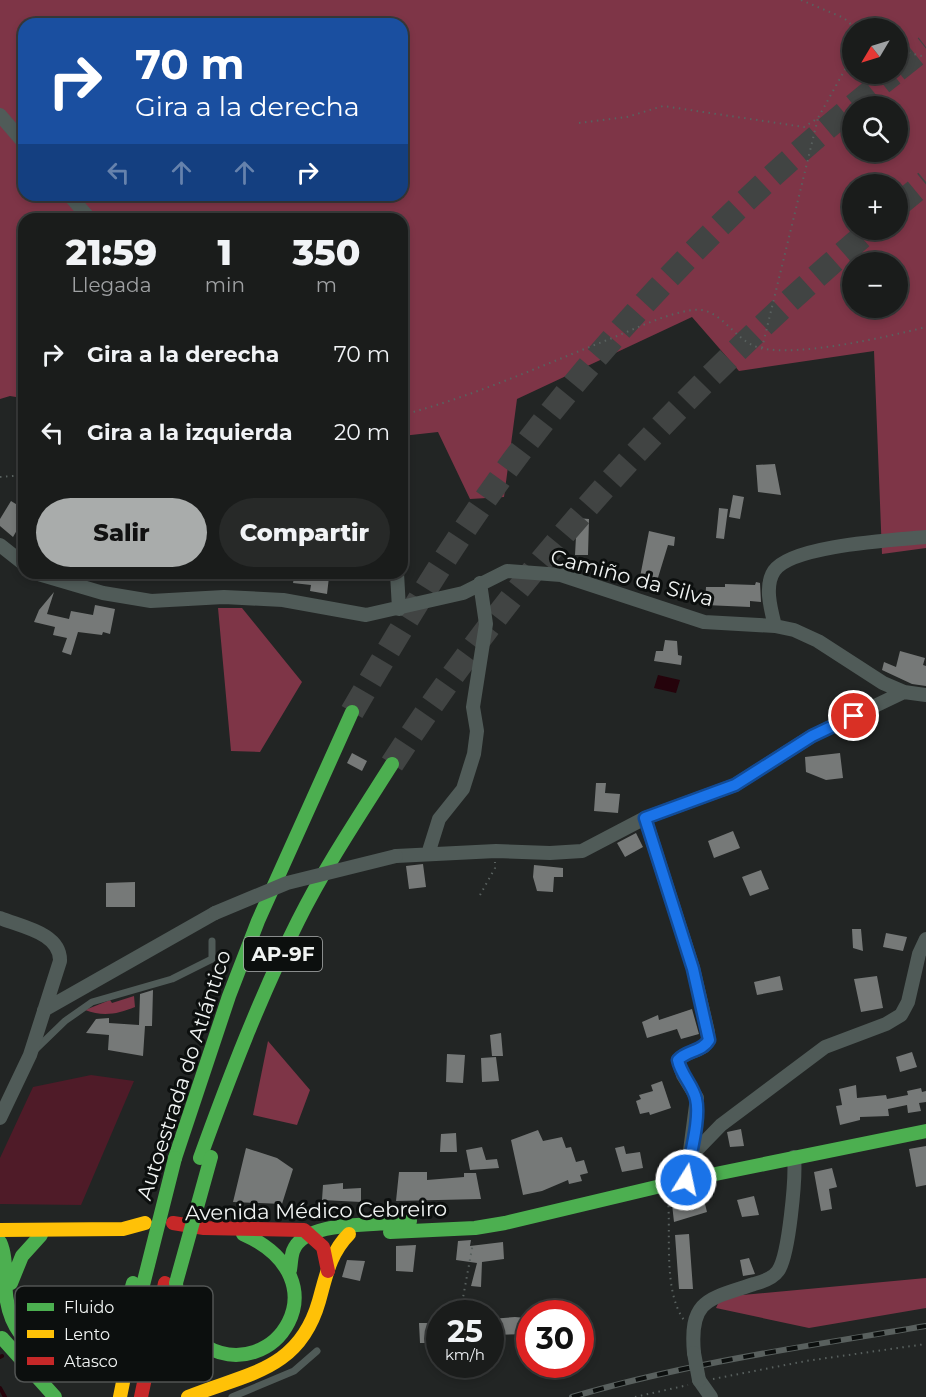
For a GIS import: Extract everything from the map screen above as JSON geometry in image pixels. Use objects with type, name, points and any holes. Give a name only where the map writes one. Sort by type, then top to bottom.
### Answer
[{"type":"main road","name":"Autoestrada do Atlántico","points":[[138,1284],[171,1159],[229,996],[258,921],[352,712]]},
{"type":"main road","name":"AP-9F","points":[[170,1283],[205,1157],[298,920],[392,764]]},
{"type":"main road","name":"Avenida Médico Cebreiro","points":[[0,1232],[41,1235],[243,1234],[475,1228],[686,1180],[926,1131]]},
{"type":"main road","name":"Avenida Médico Cebreiro","points":[[0,1223],[410,1221],[524,1217]]},
{"type":"main road","points":[[213,1353],[233,1356],[251,1354],[266,1347],[290,1323],[296,1303],[290,1270],[292,1250],[308,1232],[320,1228],[393,1226],[410,1221]]},
{"type":"main road","points":[[173,1222],[204,1228],[297,1229],[308,1232],[324,1247],[328,1271]]},
{"type":"main road","points":[[0,1232],[123,1229],[145,1223]]},
{"type":"main road","points":[[188,1397],[264,1368],[278,1361],[298,1345],[312,1325],[337,1245],[349,1233]]},
{"type":"main road","points":[[243,1234],[266,1244],[280,1256],[290,1270]]},
{"type":"main road","points":[[8,1312],[10,1286],[19,1258],[41,1235]]},
{"type":"main road","points":[[0,1242],[5,1253],[3,1290],[8,1312],[15,1324]]},
{"type":"main road","points":[[0,1333],[15,1353]]},
{"type":"main road","points":[[44,1382],[55,1397]]},
{"type":"main road","name":"Autoestrada do Atlántico","points":[[120,1397],[122,1382]]},
{"type":"main road","points":[[141,1397],[145,1382]]},
{"type":"street","points":[[0,115],[18,136]]},
{"type":"street","points":[[74,201],[85,213]]},
{"type":"street","points":[[775,626],[769,584],[774,570],[787,559],[804,553],[870,542],[926,537]]},
{"type":"street","points":[[0,545],[18,559]]},
{"type":"street","name":"Camiño da Silva","points":[[54,579],[103,594],[151,601],[224,597],[283,600],[366,615],[463,593],[507,571],[561,575],[704,622],[775,626],[794,630],[818,641],[883,683],[904,692],[926,695]]},
{"type":"street","points":[[397,579],[399,609]]},
{"type":"street","points":[[428,854],[439,819],[463,789],[474,754],[477,731],[473,707],[486,624],[480,583]]},
{"type":"street","points":[[44,1010],[215,912],[287,883],[396,856],[496,851],[550,853],[582,850],[645,818],[735,785],[812,736],[904,692]]},
{"type":"street","points":[[645,818],[693,969],[709,1040],[706,1046],[682,1055],[678,1060],[683,1075],[696,1098],[686,1180]]},
{"type":"street","points":[[0,918],[57,944],[60,961],[30,1055],[0,1118]]},
{"type":"street","points":[[690,1158],[721,1125],[825,1047],[886,1024],[901,1015],[908,1002],[919,954],[926,939]]},
{"type":"street","points":[[711,1397],[701,1382],[694,1353],[692,1330],[698,1312],[709,1300],[758,1283],[778,1271],[796,1179],[794,1157]]},
{"type":"lane","points":[[30,1055],[65,1021],[92,1002],[172,979],[212,959],[212,941]]},
{"type":"lane","points":[[232,1397],[294,1371],[316,1351]]},
{"type":"path","points":[[801,0],[844,18]]},
{"type":"path","points":[[908,53],[926,57]]},
{"type":"path","points":[[762,348],[818,118],[842,75]]},
{"type":"path","points":[[579,123],[627,117],[663,106],[804,127],[818,118]]},
{"type":"path","points":[[408,413],[451,402],[654,322],[694,310],[715,314],[745,343],[762,348],[785,350],[843,343],[926,327]]},
{"type":"path","points":[[0,477],[18,476]]},
{"type":"path","points":[[480,895],[495,868],[496,851]]},
{"type":"path","points":[[667,1185],[672,1289],[676,1310],[692,1330]]},
{"type":"path","points":[[462,1300],[475,1228]]},
{"type":"path","points":[[635,1397],[806,1360],[926,1344]]},
{"type":"shaded area","points":[[0,0],[926,0],[926,548],[882,554],[874,351],[739,371],[692,317],[517,399],[504,497],[470,499],[438,432],[408,435],[408,213],[18,213],[18,397],[10,396],[0,399]]},
{"type":"shaded area","points":[[218,608],[242,608],[302,682],[260,752],[231,751]]},
{"type":"shaded area","points":[[658,675],[680,680],[676,693],[654,688]]},
{"type":"shaded area","points":[[134,996],[135,1007],[123,1011],[104,1014],[85,1010],[110,1000],[112,1003]]},
{"type":"shaded area","points":[[268,1041],[310,1090],[297,1125],[253,1115]]},
{"type":"shaded area","points":[[91,1075],[134,1081],[81,1205],[0,1204],[0,1158],[33,1087]]},
{"type":"shaded area","points":[[926,1278],[926,1308],[809,1328],[716,1308],[721,1297]]},
{"type":"building","points":[[775,464],[781,495],[758,492],[756,465]]},
{"type":"building","points":[[733,495],[744,497],[740,519],[729,517]]},
{"type":"building","points":[[11,501],[18,505],[18,528],[13,537],[0,526],[0,519]]},
{"type":"building","points":[[719,508],[728,509],[724,539],[716,538]]},
{"type":"building","points":[[577,518],[589,519],[588,555],[575,555]]},
{"type":"building","points":[[649,531],[675,537],[674,546],[668,545],[657,581],[640,577]]},
{"type":"building","points":[[294,579],[329,579],[327,594],[310,591],[311,585],[293,583]]},
{"type":"building","points":[[756,582],[760,583],[761,602],[750,601],[750,607],[705,605],[706,587],[725,587],[725,584],[755,585]]},
{"type":"building","points":[[54,592],[47,614],[69,619],[71,611],[93,615],[95,605],[115,609],[110,634],[78,632],[71,655],[62,652],[67,638],[53,635],[55,627],[34,622],[39,610]]},
{"type":"building","points":[[665,640],[677,641],[678,655],[682,656],[681,665],[654,661],[656,651],[663,651]]},
{"type":"building","points":[[900,651],[925,658],[923,665],[926,666],[926,686],[912,684],[882,670],[884,662],[896,667]]},
{"type":"building","points":[[352,753],[367,761],[362,771],[347,763]]},
{"type":"building","points":[[840,753],[843,778],[826,780],[806,772],[805,757]]},
{"type":"building","points":[[596,783],[606,783],[605,793],[620,794],[618,813],[594,811]]},
{"type":"building","points":[[733,831],[740,848],[714,858],[708,841]]},
{"type":"building","points":[[636,833],[643,847],[625,857],[617,843]]},
{"type":"building","points":[[423,864],[426,887],[409,889],[406,866]]},
{"type":"building","points":[[534,865],[563,868],[563,877],[554,877],[553,892],[537,891],[533,877]]},
{"type":"building","points":[[761,870],[769,889],[750,896],[742,877]]},
{"type":"building","points":[[135,882],[135,907],[106,907],[106,883]]},
{"type":"building","points":[[852,929],[861,929],[863,951],[853,948]]},
{"type":"building","points":[[886,933],[907,937],[903,951],[883,947]]},
{"type":"building","points":[[780,976],[783,990],[757,995],[754,982]]},
{"type":"building","points":[[877,976],[883,1008],[861,1012],[854,979]]},
{"type":"building","points":[[153,990],[152,1026],[145,1026],[143,1056],[108,1050],[109,1035],[86,1033],[96,1019],[109,1018],[109,1023],[139,1025],[140,994]]},
{"type":"building","points":[[692,1009],[699,1034],[681,1039],[677,1029],[647,1038],[642,1022],[658,1015],[659,1020]]},
{"type":"building","points":[[501,1033],[503,1056],[492,1056],[490,1035]]},
{"type":"building","points":[[912,1052],[917,1067],[900,1072],[896,1057]]},
{"type":"building","points":[[447,1054],[465,1055],[463,1083],[446,1082]]},
{"type":"building","points":[[496,1057],[499,1081],[482,1082],[481,1058]]},
{"type":"building","points":[[662,1081],[671,1108],[650,1115],[649,1112],[640,1114],[636,1101],[641,1099],[639,1095],[653,1091],[651,1085]]},
{"type":"building","points":[[856,1085],[857,1098],[886,1095],[887,1099],[908,1095],[907,1091],[921,1088],[922,1092],[926,1091],[926,1102],[919,1103],[921,1111],[908,1113],[907,1105],[888,1109],[889,1116],[860,1117],[860,1120],[840,1125],[836,1106],[842,1105],[839,1089]]},
{"type":"building","points":[[741,1129],[744,1146],[730,1147],[727,1132]]},
{"type":"building","points":[[538,1130],[543,1141],[562,1137],[566,1148],[571,1147],[576,1162],[584,1160],[588,1173],[580,1175],[582,1181],[569,1184],[568,1180],[542,1191],[523,1195],[511,1140]]},
{"type":"building","points":[[456,1133],[457,1152],[440,1152],[441,1134]]},
{"type":"building","points":[[624,1146],[626,1154],[640,1152],[643,1168],[622,1172],[615,1148]]},
{"type":"building","points":[[926,1146],[926,1185],[916,1187],[909,1149]]},
{"type":"building","points":[[482,1147],[486,1160],[497,1159],[499,1168],[470,1170],[466,1150]]},
{"type":"building","points":[[246,1148],[277,1158],[293,1169],[282,1204],[233,1202]]},
{"type":"building","points":[[832,1168],[837,1187],[829,1189],[832,1209],[821,1211],[814,1172]]},
{"type":"building","points":[[399,1172],[427,1172],[427,1180],[464,1177],[464,1173],[476,1173],[481,1199],[396,1201]]},
{"type":"building","points":[[343,1183],[343,1189],[361,1188],[361,1202],[322,1200],[323,1185]]},
{"type":"building","points":[[703,1196],[707,1212],[674,1222],[672,1204]]},
{"type":"building","points":[[754,1196],[759,1215],[742,1217],[737,1200]]},
{"type":"building","points":[[689,1234],[693,1289],[679,1289],[675,1235]]},
{"type":"building","points":[[471,1240],[470,1246],[503,1242],[504,1259],[482,1262],[481,1287],[471,1286],[477,1263],[456,1260],[458,1241]]},
{"type":"building","points":[[416,1245],[413,1272],[396,1271],[396,1246]]},
{"type":"building","points":[[749,1258],[755,1274],[743,1276],[740,1260]]},
{"type":"building","points":[[347,1260],[365,1261],[360,1281],[342,1277]]},
{"type":"building","points":[[516,1317],[516,1334],[504,1335],[504,1318]]},
{"type":"building","points":[[419,1323],[426,1323],[426,1343],[420,1343]]},
{"type":"waterway","points":[[0,1388],[5,1397]]},
{"type":"tunnel","points":[[908,61],[926,47]]},
{"type":"tunnel","points":[[352,712],[449,552],[513,461],[555,407],[644,304],[739,207],[789,161],[881,84]]},
{"type":"tunnel","points":[[908,197],[926,182]]},
{"type":"tunnel","points":[[392,764],[496,617],[612,480],[673,414],[737,351],[802,289],[858,240]]},
{"type":"railway","points":[[572,1397],[703,1365],[926,1326]]},
{"type":"traffic: fast","points":[[175,1158],[229,996],[258,921],[352,712]]},
{"type":"traffic: fast","points":[[200,1158],[246,1038],[298,921],[331,861],[392,764]]},
{"type":"traffic: fast","points":[[390,1232],[475,1228],[505,1223],[686,1180],[926,1131]]},
{"type":"traffic: fast","points":[[176,1283],[211,1157]]},
{"type":"traffic: fast","points":[[143,1285],[175,1158]]},
{"type":"traffic: fast","points":[[290,1270],[293,1251],[300,1240],[312,1233],[345,1226],[410,1221]]},
{"type":"traffic: fast","points":[[213,1349],[231,1355],[255,1352],[275,1340],[288,1322],[294,1300],[290,1277],[274,1254],[243,1234]]},
{"type":"traffic: fast","points":[[11,1283],[22,1256],[41,1235]]},
{"type":"traffic: fast","points":[[0,1242],[3,1250],[8,1309],[15,1324]]},
{"type":"traffic: fast","points":[[2,1338],[15,1352]]},
{"type":"traffic: fast","points":[[42,1382],[55,1397]]},
{"type":"traffic: slow","points":[[0,1230],[123,1229],[145,1223]]},
{"type":"traffic: slow","points":[[188,1397],[250,1375],[284,1356],[298,1342],[310,1324],[333,1257],[349,1234]]},
{"type":"traffic: slow","points":[[120,1397],[123,1382]]},
{"type":"traffic: jam","points":[[173,1223],[204,1228],[304,1230],[323,1247],[328,1271]]},
{"type":"traffic: jam","points":[[141,1397],[144,1382]]},
{"type":"route","points":[[686,1180],[697,1113],[696,1098],[683,1075],[678,1060],[682,1055],[700,1050],[709,1040],[693,969],[651,829],[645,818],[735,785],[812,736],[854,716]]}]
